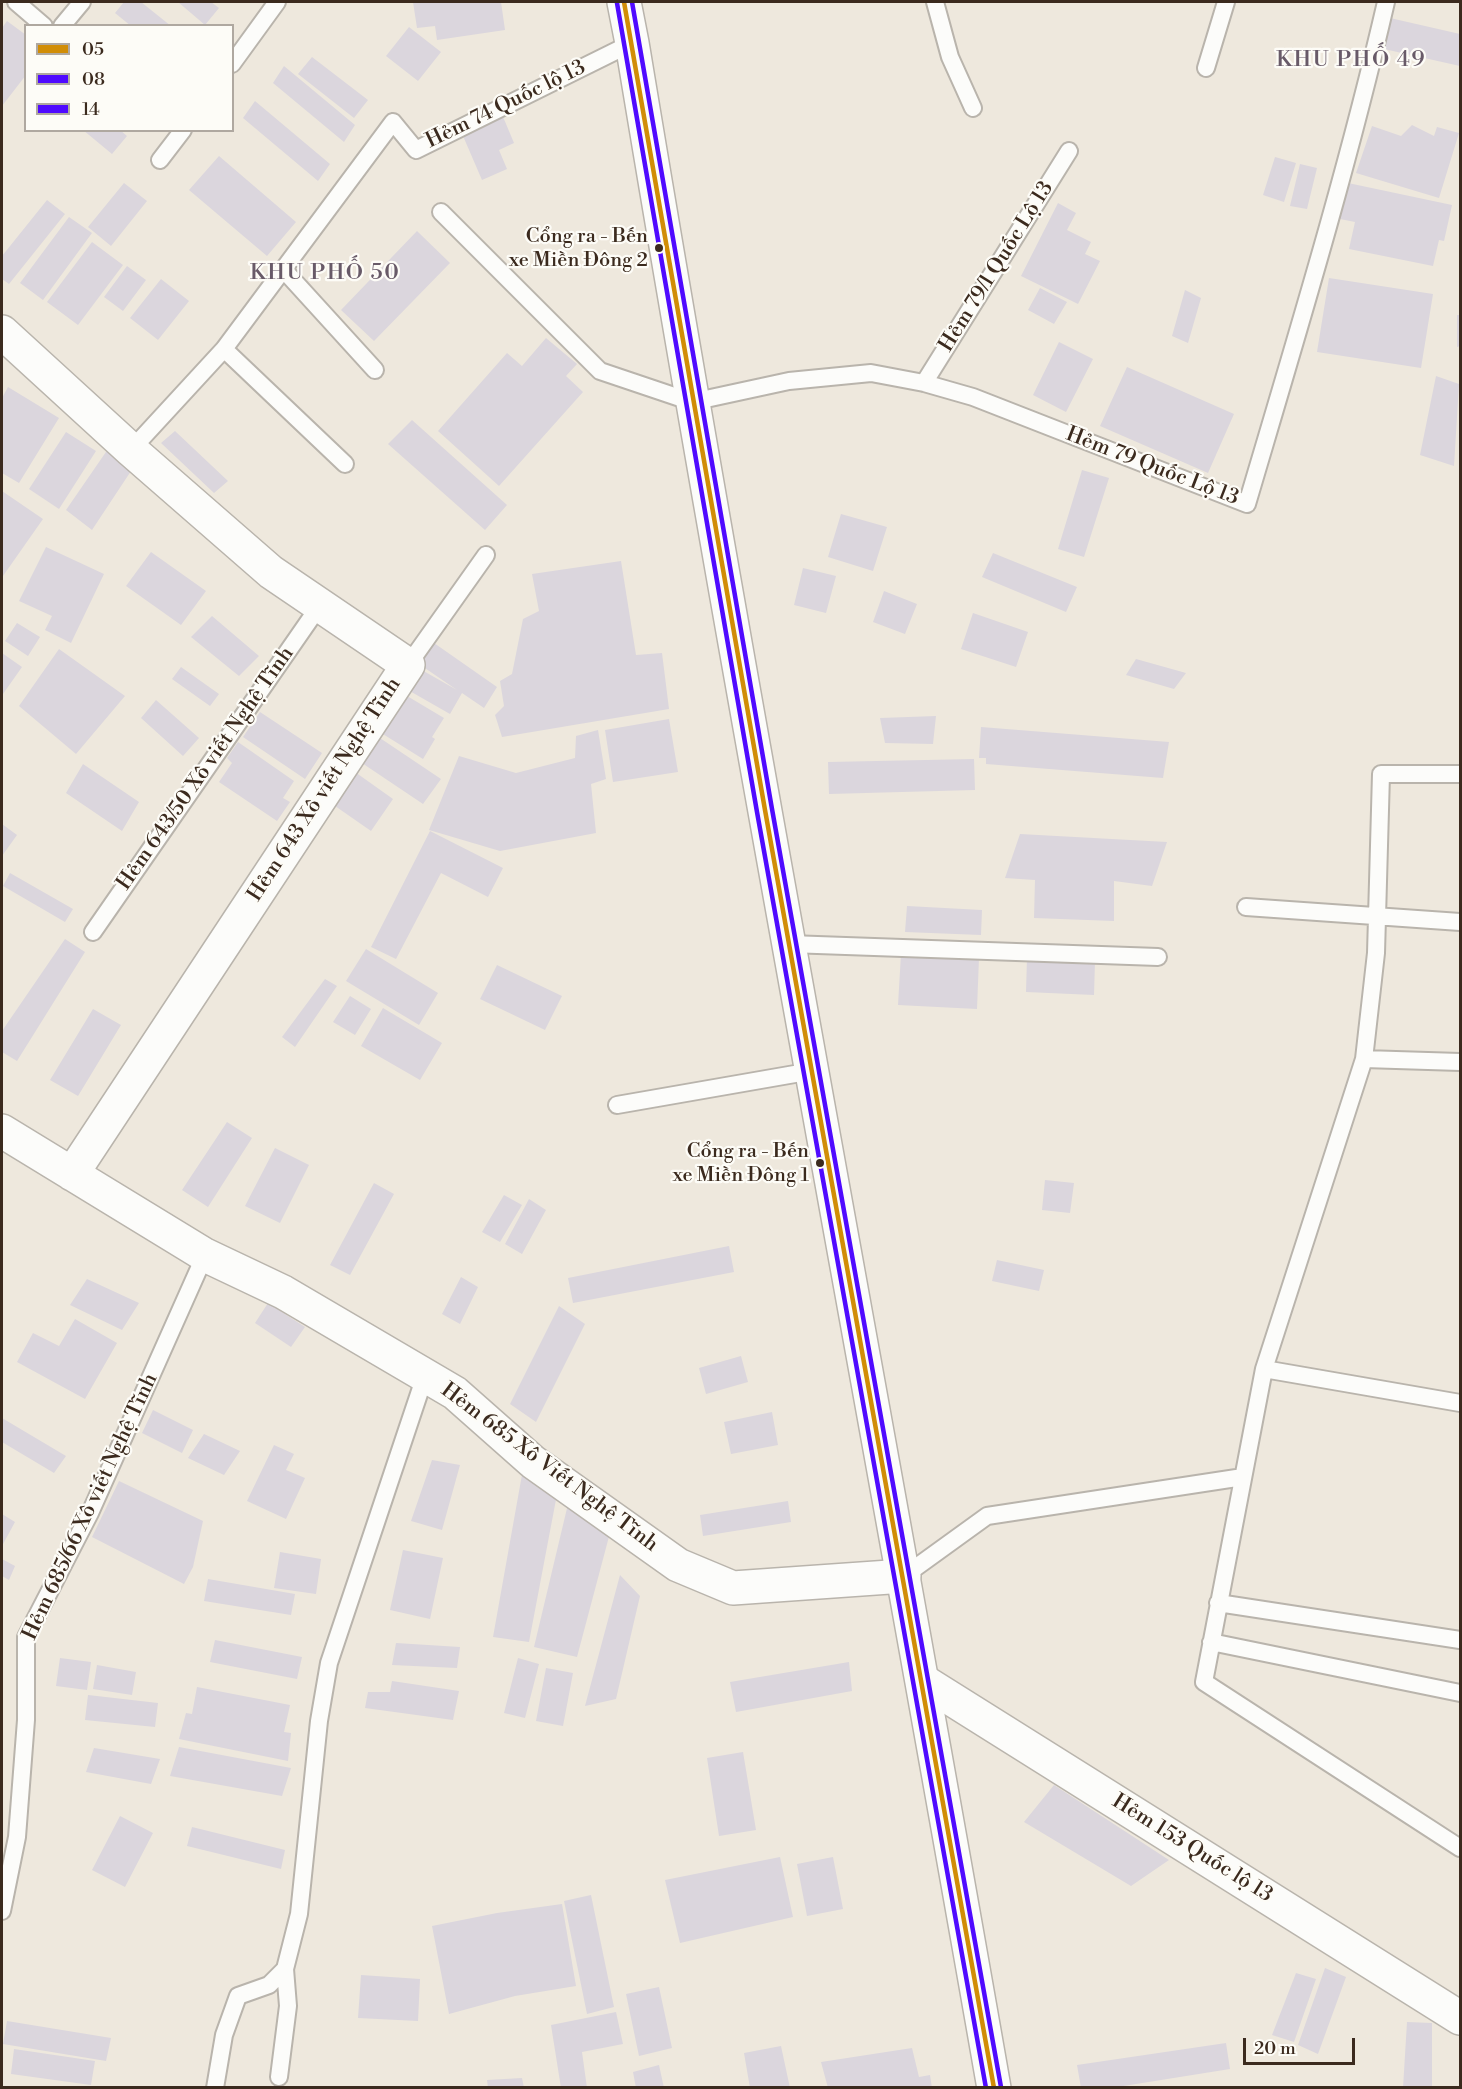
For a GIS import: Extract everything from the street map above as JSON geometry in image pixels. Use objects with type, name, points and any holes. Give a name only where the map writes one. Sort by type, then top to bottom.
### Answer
[{"type":"street","points":[[624,2],[692,402],[923,1681],[994,2088]]},
{"type":"street","name":"Hẻm 643 Xô viết Nghệ Tĩnh","points":[[5,343],[272,572],[408,665],[72,1174]]},
{"type":"street","name":"Hẻm 685 Xô Viết Nghệ Tĩnh","points":[[2,1131],[205,1255],[284,1292],[455,1393],[533,1462],[678,1565],[733,1588],[904,1576]]},
{"type":"street","name":"Hẻm 153 Quốc lộ 13","points":[[923,1681],[1461,2018]]},
{"type":"lane","points":[[16,2],[43,24]]},
{"type":"lane","points":[[64,24],[82,2]]},
{"type":"lane","points":[[234,61],[278,2]]},
{"type":"lane","points":[[935,2],[950,57],[973,108]]},
{"type":"lane","points":[[1206,68],[1226,2]]},
{"type":"lane","name":"Hẻm 79 Quốc Lộ 13","points":[[692,402],[789,381],[871,373],[924,383],[974,397],[1247,504],[1316,267],[1386,2]]},
{"type":"lane","name":"Hẻm 74 Quốc lộ 13","points":[[283,269],[393,122],[416,150],[632,43]]},
{"type":"lane","points":[[160,160],[181,132]]},
{"type":"lane","name":"Hẻm 79/1 Quốc Lộ 13","points":[[924,383],[1069,151]]},
{"type":"lane","points":[[441,212],[600,371],[692,402]]},
{"type":"lane","points":[[131,450],[224,349],[283,269],[375,370]]},
{"type":"lane","points":[[224,349],[345,464]]},
{"type":"lane","points":[[408,665],[486,555]]},
{"type":"lane","name":"Hẻm 643/50 Xô viết Nghệ Tĩnh","points":[[93,932],[320,605]]},
{"type":"lane","points":[[1461,774],[1381,774],[1376,953],[1364,1059],[1264,1369],[1204,1682],[1461,1848]]},
{"type":"lane","points":[[1246,907],[1461,922]]},
{"type":"lane","points":[[789,944],[1158,957]]},
{"type":"lane","points":[[1364,1059],[1461,1062]]},
{"type":"lane","points":[[617,1105],[812,1071]]},
{"type":"lane","name":"Hẻm 685/66 Xô viết Nghệ Tĩnh","points":[[2,1911],[16,1837],[26,1720],[26,1637],[90,1513],[205,1255]]},
{"type":"lane","points":[[1264,1369],[1461,1403]]},
{"type":"lane","points":[[279,2077],[288,2006],[285,1969],[298,1914],[319,1721],[329,1663],[425,1376]]},
{"type":"lane","points":[[904,1576],[987,1516],[1243,1477]]},
{"type":"lane","points":[[1218,1603],[1461,1640]]},
{"type":"lane","points":[[1211,1642],[1461,1693]]},
{"type":"lane","points":[[215,2088],[224,2035],[238,1996],[269,1985],[285,1969]]},
{"type":"building","points":[[124,2],[141,2],[168,24],[129,24],[115,13]]},
{"type":"building","points":[[178,2],[211,2],[219,8],[204,24]]},
{"type":"building","points":[[413,2],[501,2],[505,30],[437,40],[435,26],[417,28]]},
{"type":"building","points":[[1390,18],[1460,34],[1460,66],[1384,49]]},
{"type":"building","points":[[7,21],[24,34],[24,78],[2,106],[2,28]]},
{"type":"building","points":[[409,27],[441,52],[418,81],[386,56]]},
{"type":"building","points":[[312,57],[368,100],[354,118],[298,74]]},
{"type":"building","points":[[284,66],[355,125],[344,142],[273,83]]},
{"type":"building","points":[[255,101],[330,164],[318,181],[243,118]]},
{"type":"building","points":[[501,112],[514,143],[499,150],[507,169],[482,180],[460,129]]},
{"type":"building","points":[[1412,125],[1434,136],[1437,127],[1459,133],[1439,198],[1356,173],[1372,126],[1401,136]]},
{"type":"building","points":[[85,132],[122,132],[127,136],[112,154]]},
{"type":"building","points":[[219,156],[296,222],[267,256],[189,190]]},
{"type":"building","points":[[1275,157],[1296,163],[1284,202],[1263,195]]},
{"type":"building","points":[[1300,164],[1317,168],[1307,209],[1290,206]]},
{"type":"building","points":[[124,183],[147,201],[111,246],[88,227]]},
{"type":"building","points":[[1348,183],[1452,205],[1444,241],[1439,240],[1433,266],[1349,249],[1355,222],[1340,219]]},
{"type":"building","points":[[47,200],[65,214],[9,284],[2,279],[2,256]]},
{"type":"building","points":[[1058,203],[1076,213],[1067,230],[1091,242],[1085,254],[1100,261],[1078,304],[1021,276]]},
{"type":"building","points":[[69,217],[92,233],[43,300],[20,283]]},
{"type":"building","points":[[417,231],[450,263],[374,341],[341,310]]},
{"type":"building","points":[[92,242],[123,265],[78,325],[47,302]]},
{"type":"building","points":[[127,266],[146,280],[123,311],[104,297]]},
{"type":"building","points":[[1329,278],[1433,294],[1421,368],[1317,352]]},
{"type":"building","points":[[161,279],[189,301],[158,340],[130,318]]},
{"type":"building","points":[[1040,288],[1067,302],[1054,324],[1028,310]]},
{"type":"building","points":[[1185,290],[1201,298],[1188,343],[1172,336]]},
{"type":"building","points":[[1457,315],[1460,315],[1460,346],[1457,347]]},
{"type":"building","points":[[546,338],[577,364],[566,376],[583,392],[499,486],[438,431],[507,353],[522,366]]},
{"type":"building","points":[[1059,342],[1093,359],[1066,412],[1033,395]]},
{"type":"building","points":[[1127,367],[1234,414],[1208,473],[1100,426]]},
{"type":"building","points":[[1436,376],[1459,384],[1454,466],[1420,455]]},
{"type":"building","points":[[8,387],[59,418],[19,483],[2,473],[2,398]]},
{"type":"building","points":[[412,420],[507,505],[485,530],[388,444]]},
{"type":"building","points":[[175,431],[228,481],[214,493],[161,443]]},
{"type":"building","points":[[66,432],[96,451],[59,509],[29,489]]},
{"type":"building","points":[[108,449],[133,468],[92,530],[66,510]]},
{"type":"building","points":[[1082,470],[1109,478],[1084,557],[1058,549]]},
{"type":"building","points":[[2,491],[43,519],[3,576],[2,575]]},
{"type":"building","points":[[841,514],[887,527],[873,571],[828,557]]},
{"type":"building","points":[[46,547],[104,574],[71,643],[45,630],[52,616],[19,601]]},
{"type":"building","points":[[151,552],[206,591],[181,625],[126,586]]},
{"type":"building","points":[[993,553],[1077,587],[1066,612],[982,577]]},
{"type":"building","points":[[621,561],[636,655],[662,653],[669,709],[502,737],[495,715],[504,706],[500,681],[512,674],[523,619],[539,611],[532,574]]},
{"type":"building","points":[[803,568],[836,576],[826,613],[794,605]]},
{"type":"building","points":[[884,591],[917,604],[905,634],[873,622]]},
{"type":"building","points":[[973,613],[1028,632],[1016,667],[961,649]]},
{"type":"building","points":[[212,616],[259,656],[239,676],[191,637]]},
{"type":"building","points":[[17,623],[40,637],[28,656],[5,641]]},
{"type":"building","points":[[434,643],[497,687],[484,708],[462,693],[450,714],[408,690],[420,669],[457,690],[419,664]]},
{"type":"building","points":[[59,649],[125,696],[76,754],[19,706]]},
{"type":"building","points":[[2,653],[22,667],[3,694],[2,693]]},
{"type":"building","points":[[1136,659],[1186,673],[1174,689],[1126,675]]},
{"type":"building","points":[[181,667],[219,694],[210,706],[172,679]]},
{"type":"building","points":[[397,690],[444,718],[432,737],[435,739],[423,759],[370,726]]},
{"type":"building","points":[[156,700],[199,738],[183,756],[141,718]]},
{"type":"building","points":[[260,712],[322,753],[305,779],[243,737]]},
{"type":"building","points":[[936,716],[933,744],[885,743],[880,718]]},
{"type":"building","points":[[669,719],[678,772],[613,782],[605,730]]},
{"type":"building","points":[[981,727],[1169,742],[1163,778],[986,764],[986,758],[979,758]]},
{"type":"building","points":[[598,730],[606,779],[591,784],[596,833],[500,851],[429,830],[459,756],[516,773],[575,758],[576,736]]},
{"type":"building","points":[[371,732],[441,779],[423,804],[353,757]]},
{"type":"building","points":[[238,742],[294,781],[283,798],[290,802],[277,821],[219,782],[232,763],[227,758]]},
{"type":"building","points":[[974,759],[975,790],[829,794],[828,762]]},
{"type":"building","points":[[83,764],[139,802],[122,831],[66,793]]},
{"type":"building","points":[[348,767],[393,799],[371,831],[325,799]]},
{"type":"building","points":[[2,824],[17,835],[2,856]]},
{"type":"building","points":[[430,831],[503,868],[488,897],[441,873],[396,959],[371,947]]},
{"type":"building","points":[[1020,834],[1167,842],[1152,886],[1114,881],[1114,921],[1034,918],[1035,880],[1005,878]]},
{"type":"building","points":[[10,873],[73,909],[65,922],[3,886]]},
{"type":"building","points":[[907,906],[982,910],[981,935],[905,932]]},
{"type":"building","points":[[65,939],[85,952],[17,1061],[2,1052],[2,1031]]},
{"type":"building","points":[[366,949],[438,993],[419,1025],[346,981]]},
{"type":"building","points":[[901,954],[979,958],[977,1009],[898,1005]]},
{"type":"building","points":[[1027,958],[1095,961],[1094,995],[1026,992]]},
{"type":"building","points":[[497,965],[562,996],[545,1030],[480,999]]},
{"type":"building","points":[[325,979],[337,986],[295,1047],[282,1037]]},
{"type":"building","points":[[350,996],[371,1009],[355,1035],[333,1022]]},
{"type":"building","points":[[383,1008],[442,1043],[420,1080],[361,1046]]},
{"type":"building","points":[[93,1009],[121,1025],[78,1096],[50,1080]]},
{"type":"building","points":[[227,1122],[252,1138],[208,1207],[182,1190]]},
{"type":"building","points":[[275,1148],[309,1165],[280,1223],[245,1206]]},
{"type":"building","points":[[1045,1180],[1074,1183],[1070,1213],[1042,1210]]},
{"type":"building","points":[[374,1183],[394,1194],[350,1275],[330,1265]]},
{"type":"building","points":[[504,1195],[522,1205],[500,1242],[482,1232]]},
{"type":"building","points":[[529,1199],[546,1210],[522,1254],[505,1244]]},
{"type":"building","points":[[729,1246],[734,1272],[573,1303],[568,1278]]},
{"type":"building","points":[[997,1260],[1044,1270],[1039,1291],[992,1281]]},
{"type":"building","points":[[461,1277],[478,1287],[460,1324],[442,1314]]},
{"type":"building","points":[[87,1279],[139,1303],[122,1330],[70,1305]]},
{"type":"building","points":[[268,1303],[305,1327],[291,1347],[255,1323]]},
{"type":"building","points":[[559,1306],[585,1324],[536,1422],[510,1404]]},
{"type":"building","points":[[75,1319],[117,1343],[85,1399],[17,1362],[33,1333],[59,1346]]},
{"type":"building","points":[[741,1356],[748,1382],[706,1394],[699,1368]]},
{"type":"building","points":[[153,1410],[193,1430],[182,1453],[142,1433]]},
{"type":"building","points":[[772,1412],[778,1445],[731,1454],[724,1422]]},
{"type":"building","points":[[2,1418],[66,1456],[54,1473],[2,1442]]},
{"type":"building","points":[[204,1434],[240,1451],[224,1475],[188,1458]]},
{"type":"building","points":[[274,1445],[294,1454],[286,1470],[305,1478],[286,1519],[247,1501]]},
{"type":"building","points":[[432,1460],[460,1465],[442,1530],[411,1521]]},
{"type":"building","points":[[523,1469],[558,1489],[529,1642],[493,1637]]},
{"type":"building","points":[[119,1481],[203,1521],[193,1567],[184,1584],[92,1537]]},
{"type":"building","points":[[788,1501],[791,1522],[703,1536],[700,1515]]},
{"type":"building","points":[[568,1504],[611,1529],[577,1657],[534,1647]]},
{"type":"building","points":[[2,1514],[15,1522],[2,1546]]},
{"type":"building","points":[[403,1550],[443,1558],[430,1619],[390,1610]]},
{"type":"building","points":[[280,1552],[321,1559],[316,1594],[274,1588]]},
{"type":"building","points":[[2,1559],[15,1566],[9,1580],[2,1576]]},
{"type":"building","points":[[620,1575],[640,1596],[616,1699],[585,1706]]},
{"type":"building","points":[[208,1579],[295,1594],[291,1615],[204,1601]]},
{"type":"building","points":[[215,1640],[302,1657],[297,1679],[210,1662]]},
{"type":"building","points":[[396,1643],[460,1647],[457,1668],[392,1665]]},
{"type":"building","points":[[60,1658],[91,1662],[87,1690],[56,1686]]},
{"type":"building","points":[[518,1658],[539,1664],[525,1718],[504,1713]]},
{"type":"building","points":[[849,1662],[852,1691],[736,1712],[730,1682]]},
{"type":"building","points":[[97,1665],[136,1672],[132,1695],[93,1689]]},
{"type":"building","points":[[546,1668],[573,1673],[563,1726],[536,1721]]},
{"type":"building","points":[[392,1681],[459,1691],[453,1720],[365,1708],[368,1692],[390,1692]]},
{"type":"building","points":[[197,1687],[290,1705],[284,1732],[291,1733],[288,1761],[179,1739],[186,1713],[192,1714]]},
{"type":"building","points":[[88,1695],[158,1703],[155,1727],[85,1720]]},
{"type":"building","points":[[179,1747],[291,1768],[282,1796],[170,1776]]},
{"type":"building","points":[[94,1748],[160,1759],[151,1784],[86,1772]]},
{"type":"building","points":[[743,1752],[756,1830],[719,1836],[707,1758]]},
{"type":"building","points":[[1054,1785],[1169,1860],[1131,1886],[1024,1822]]},
{"type":"building","points":[[120,1816],[153,1833],[125,1887],[92,1870]]},
{"type":"building","points":[[192,1827],[285,1850],[281,1869],[187,1846]]},
{"type":"building","points":[[780,1857],[793,1917],[680,1943],[665,1880]]},
{"type":"building","points":[[833,1857],[843,1909],[807,1916],[797,1864]]},
{"type":"building","points":[[591,1895],[614,2007],[587,2014],[564,1901]]},
{"type":"building","points":[[562,1904],[576,1986],[515,1996],[449,2014],[432,1926],[497,1913]]},
{"type":"building","points":[[1325,1968],[1346,1977],[1318,2054],[1298,2045]]},
{"type":"building","points":[[1296,1973],[1316,1979],[1294,2042],[1272,2035]]},
{"type":"building","points":[[361,1975],[420,1979],[418,2021],[358,2018]]},
{"type":"building","points":[[659,1987],[672,2048],[639,2056],[626,1994]]},
{"type":"building","points":[[616,2012],[623,2044],[582,2052],[587,2088],[561,2088],[551,2025]]},
{"type":"building","points":[[7,2021],[111,2038],[106,2061],[3,2044]]},
{"type":"building","points":[[1407,2022],[1432,2023],[1432,2088],[1403,2088]]},
{"type":"building","points":[[1226,2043],[1230,2069],[1111,2088],[1081,2088],[1077,2065]]},
{"type":"building","points":[[781,2046],[790,2088],[750,2088],[744,2053]]},
{"type":"building","points":[[912,2048],[919,2077],[930,2075],[932,2088],[828,2088],[821,2062]]},
{"type":"building","points":[[14,2049],[95,2061],[91,2085],[11,2074]]},
{"type":"building","points":[[659,2065],[664,2088],[636,2088],[633,2072]]},
{"type":"building","points":[[522,2078],[524,2088],[488,2088],[487,2080]]},
{"type":"transit line","name":"05","points":[[624,2],[765,810],[994,2088]]},
{"type":"transit line","name":"14","points":[[632,2],[772,809],[1001,2087]]},
{"type":"transit line","name":"08","points":[[617,3],[757,812],[986,2088]]},
{"type":"place","name":"Cổng ra - Bến xe Miền Đông 2","points":[[659,248]]},
{"type":"place","name":"Cổng ra - Bến xe Miền Đông 1","points":[[820,1163]]},
{"type":"district","name":"KHU PHỐ 49","points":[[1351,61]]},
{"type":"district","name":"KHU PHỐ 50","points":[[325,274]]}]
